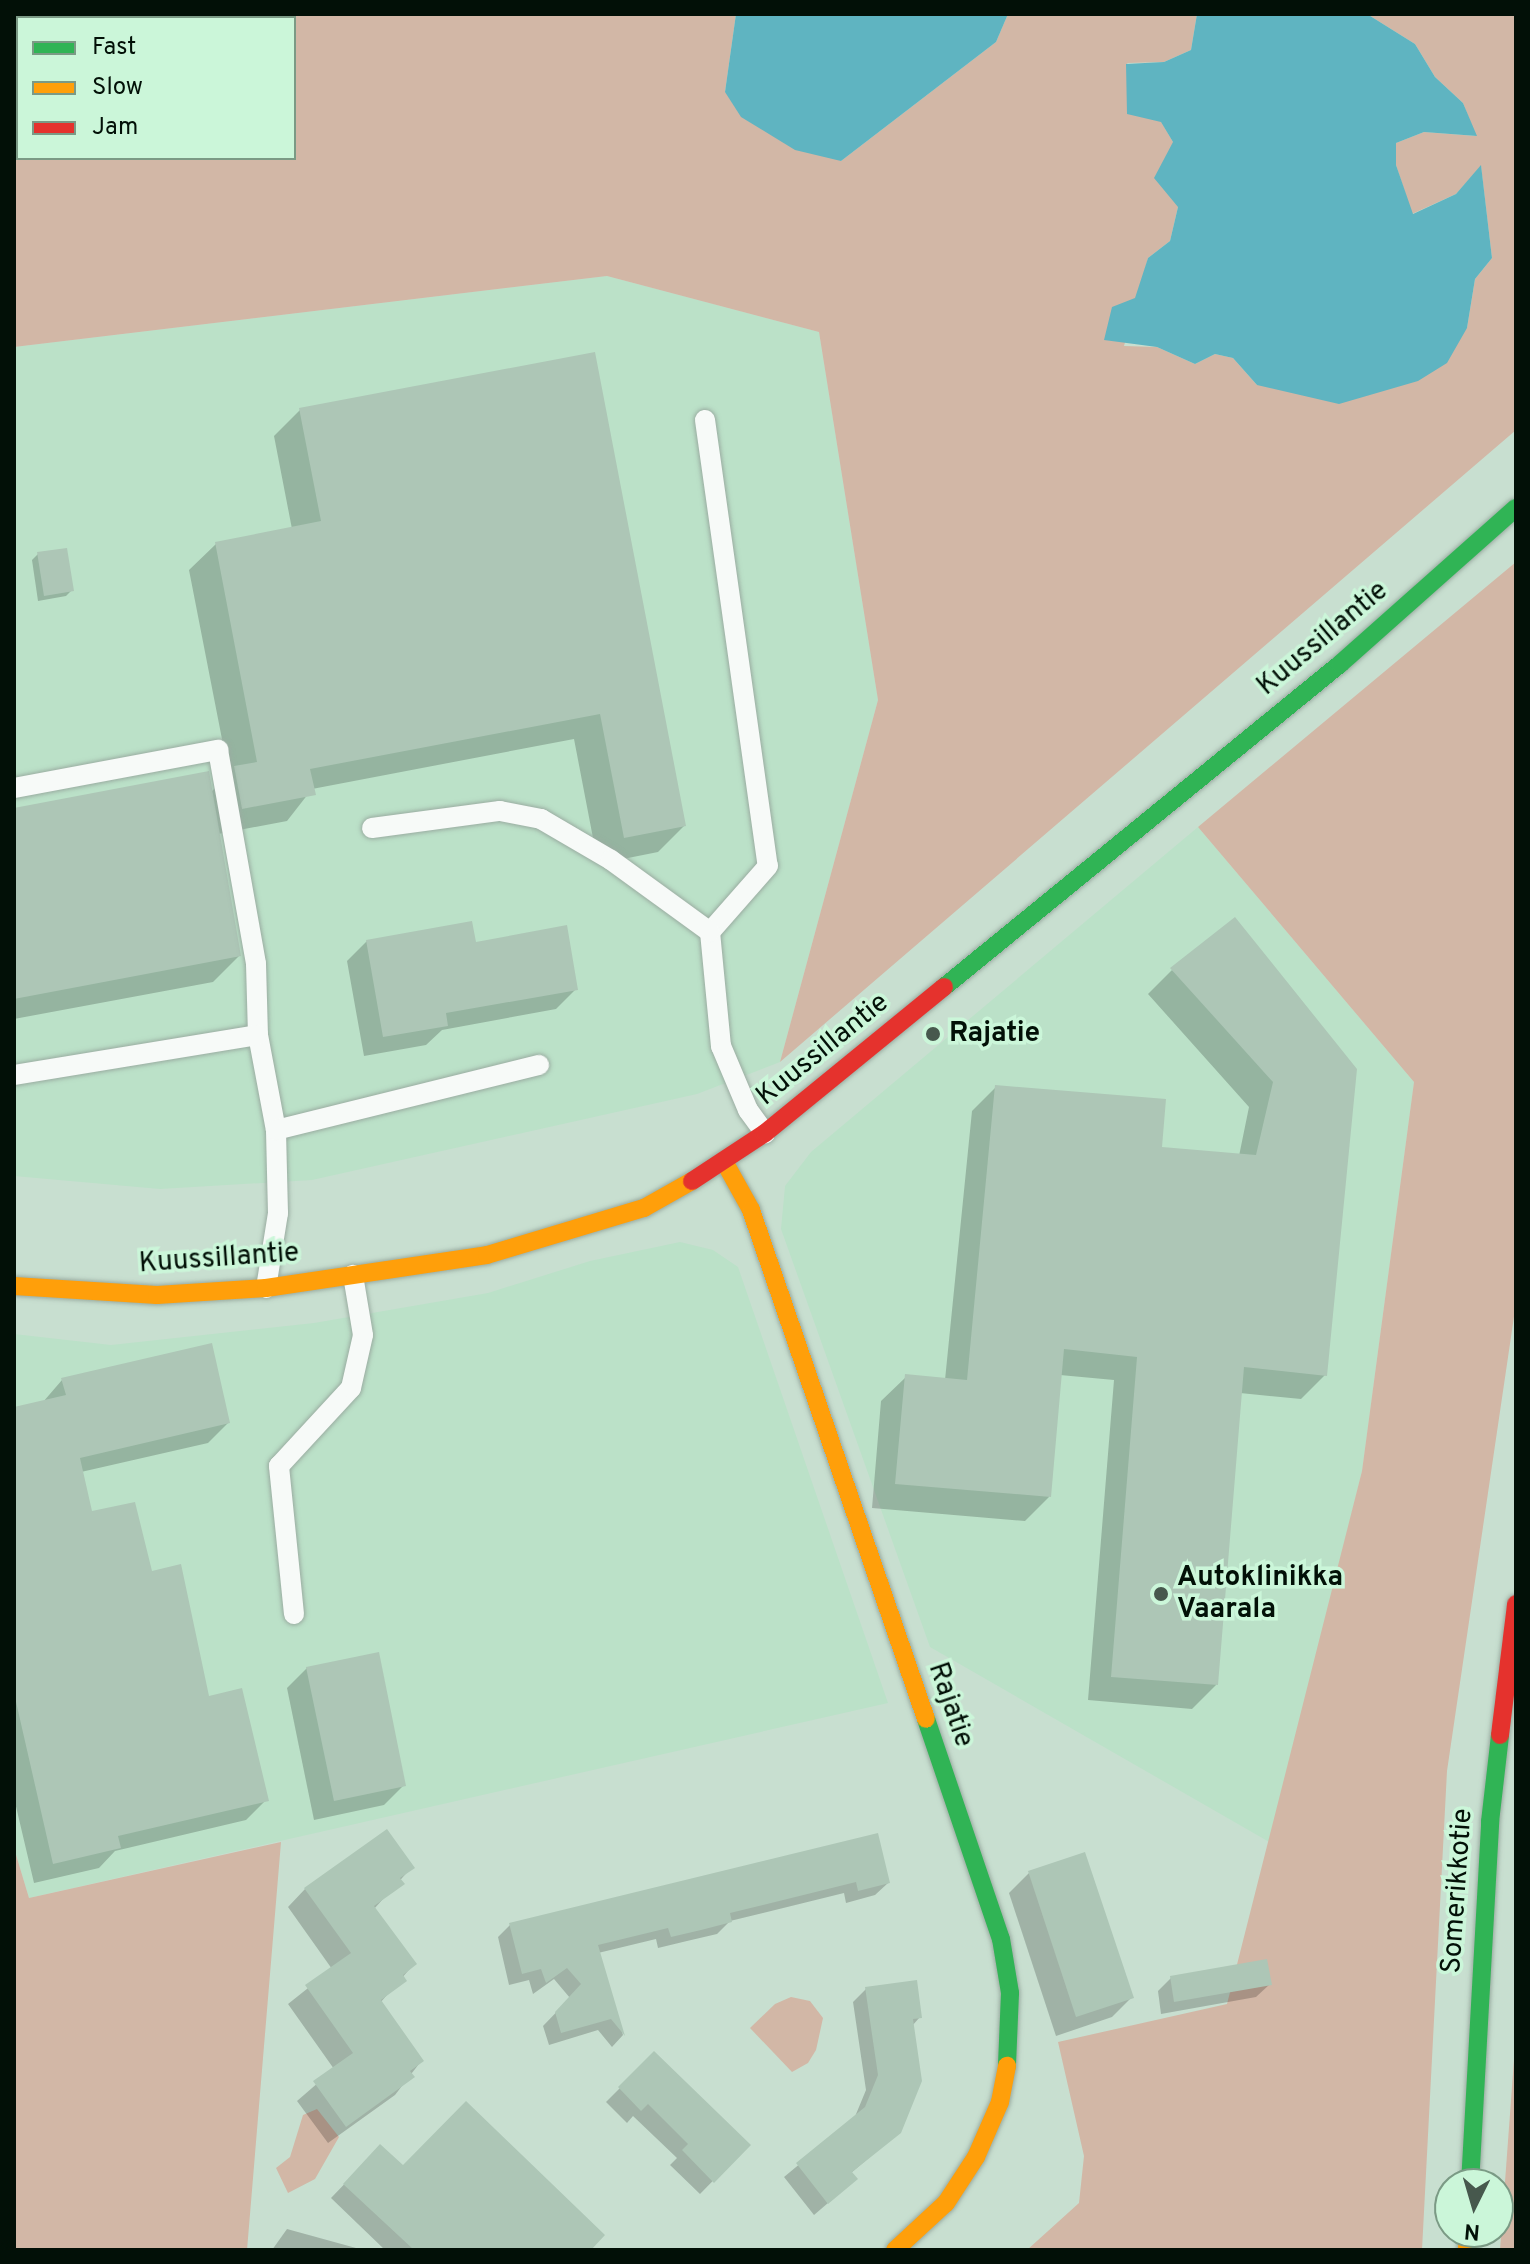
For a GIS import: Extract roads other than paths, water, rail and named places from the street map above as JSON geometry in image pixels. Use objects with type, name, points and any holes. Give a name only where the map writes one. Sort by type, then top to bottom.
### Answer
[{"type":"main road","name":"Kuussillantie","points":[[14,1286],[157,1295],[266,1288],[487,1255],[644,1208],[725,1163],[765,1133],[1340,664],[1516,508]]},
{"type":"main road","name":"Rajatie","points":[[725,1163],[751,1210],[791,1324],[1001,1939],[1010,1993],[1012,2044],[1000,2102],[976,2157],[946,2203],[895,2250]]},
{"type":"main road","name":"Somerikkotie","points":[[1471,2168],[1490,1822],[1516,1604]]},
{"type":"lane","points":[[705,420],[768,866],[710,932],[721,1046],[748,1110],[765,1133]]},
{"type":"lane","points":[[14,788],[218,750],[256,964],[258,1035],[276,1130],[278,1213],[266,1288]]},
{"type":"lane","points":[[372,828],[500,811],[541,819],[611,860],[710,932]]},
{"type":"lane","points":[[14,1075],[258,1035]]},
{"type":"lane","points":[[276,1130],[539,1065]]},
{"type":"lane","points":[[294,1614],[279,1466],[351,1388],[363,1335],[353,1275]]},
{"type":"water","points":[[736,14],[1008,14],[996,42],[841,161],[795,150],[741,117],[725,92]]},
{"type":"water","points":[[1197,14],[1367,14],[1415,44],[1435,77],[1463,103],[1477,136],[1424,132],[1396,143],[1396,165],[1413,214],[1456,194],[1481,165],[1492,258],[1475,279],[1467,328],[1447,363],[1418,381],[1339,404],[1257,385],[1233,358],[1215,354],[1195,364],[1157,347],[1104,340],[1112,307],[1135,298],[1148,258],[1170,241],[1178,207],[1154,178],[1173,142],[1161,122],[1127,114],[1126,64],[1164,62],[1191,50]]},
{"type":"place","name":"Rajatie","points":[[933,1034]]},
{"type":"place","name":"Autoklinikka Vaarala","points":[[1161,1594]]}]
